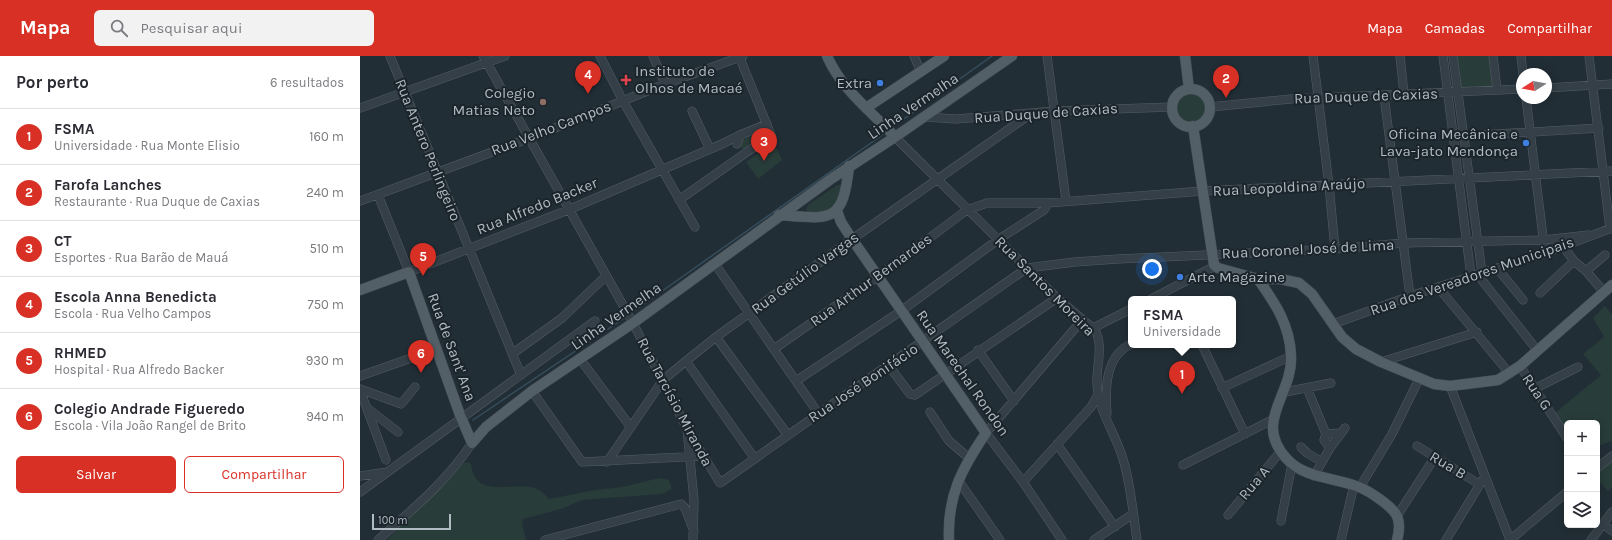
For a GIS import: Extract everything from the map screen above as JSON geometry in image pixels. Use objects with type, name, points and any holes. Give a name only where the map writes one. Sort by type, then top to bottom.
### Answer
[{"type":"main road","points":[[827,56],[840,81],[891,133]]},
{"type":"main road","points":[[866,108],[944,56]]},
{"type":"main road","name":"Linha Vermelha","points":[[472,443],[497,418],[532,391],[633,323],[715,264],[779,215],[850,166],[891,133],[925,117],[1012,56]]},
{"type":"main road","points":[[1185,56],[1189,89]]},
{"type":"main road","points":[[1189,89],[1197,90],[1205,95],[1210,107],[1208,115],[1204,121],[1193,126],[1188,126],[1178,121],[1172,107],[1177,95],[1189,89]]},
{"type":"main road","points":[[1193,126],[1212,255],[1215,266],[1258,279],[1291,280],[1305,287],[1312,294],[1349,344],[1381,362],[1419,379],[1439,386],[1498,380],[1510,374],[1520,366],[1608,288]]},
{"type":"main road","points":[[779,215],[813,219],[834,213],[842,204],[846,192],[850,166]]},
{"type":"main road","points":[[831,179],[841,181],[845,186],[846,192]]},
{"type":"main road","points":[[802,199],[800,209],[804,218]]},
{"type":"main road","name":"Rua Marechal Rondon","points":[[834,213],[986,433]]},
{"type":"main road","name":"Rua Alfredo Backer","points":[[360,290],[409,272]]},
{"type":"main road","name":"Rua de Sant' Ana","points":[[409,272],[461,418],[472,443]]},
{"type":"main road","points":[[1258,279],[1273,300],[1286,325],[1291,356],[1290,373],[1272,420],[1275,438],[1281,451],[1292,464],[1314,476],[1357,486],[1378,498],[1397,516],[1399,527],[1397,540]]},
{"type":"main road","points":[[949,540],[951,504],[958,480],[969,458],[986,433]]},
{"type":"street","name":"Rua Antero Perlingeiro","points":[[390,56],[438,171],[468,250],[521,375]]},
{"type":"street","points":[[360,108],[485,59],[505,56]]},
{"type":"street","points":[[600,56],[623,101],[695,227]]},
{"type":"street","points":[[653,56],[665,84]]},
{"type":"street","points":[[679,200],[771,135],[740,56]]},
{"type":"street","name":"Rua Velho Campos","points":[[360,201],[530,138],[740,56]]},
{"type":"street","points":[[914,56],[920,72]]},
{"type":"street","points":[[1047,56],[1066,201]]},
{"type":"street","points":[[1313,56],[1335,249]]},
{"type":"street","points":[[1400,56],[1404,94]]},
{"type":"street","points":[[1443,56],[1466,242],[1476,274],[1537,350]]},
{"type":"street","points":[[1453,56],[1477,241],[1476,274]]},
{"type":"street","points":[[1493,56],[1497,90]]},
{"type":"street","points":[[1521,56],[1522,68]]},
{"type":"street","points":[[1589,56],[1599,128],[1608,171],[1611,228]]},
{"type":"street","name":"Rua Tarcísio Miranda","points":[[485,59],[530,138],[568,210],[633,323],[686,427],[718,481]]},
{"type":"street","points":[[1552,88],[1612,84]]},
{"type":"street","name":"Rua Duque de Caxias","points":[[1210,107],[1258,101],[1516,89]]},
{"type":"street","points":[[1384,96],[1410,296]]},
{"type":"street","points":[[1527,104],[1545,253]]},
{"type":"street","points":[[939,107],[939,112],[944,120]]},
{"type":"street","name":"Rua Duque de Caxias","points":[[925,117],[944,120],[999,114],[1172,107]]},
{"type":"street","points":[[692,111],[710,149]]},
{"type":"street","name":"Rua Getúlio Vargas","points":[[607,462],[630,426],[663,380],[686,361],[716,337],[852,239],[1006,133],[1032,113]]},
{"type":"street","points":[[999,114],[1005,116],[1009,122],[1006,133]]},
{"type":"street","name":"Rua Alfredo Backer","points":[[409,272],[568,210],[767,124]]},
{"type":"street","points":[[1463,136],[1599,128]]},
{"type":"street","name":"Rua Santos Moreira","points":[[891,133],[967,210],[999,239],[1056,298],[1093,328],[1099,342],[1096,384],[1098,394],[1108,423],[1121,453],[1137,540]]},
{"type":"street","points":[[740,135],[737,144],[742,156]]},
{"type":"street","name":"Rua Alfredo Backer","points":[[722,144],[737,144]]},
{"type":"street","name":"Rua Leopoldina Araújo","points":[[967,210],[987,203],[1048,203],[1203,191],[1329,186],[1608,171]]},
{"type":"street","name":"Rua de Sant' Ana","points":[[378,195],[409,272]]},
{"type":"street","points":[[796,381],[901,311],[999,239],[1044,210],[1048,203]]},
{"type":"street","name":"Rua Arthur Bernardes","points":[[774,349],[877,277],[967,210]]},
{"type":"street","name":"Rua dos Vereadores Municipais","points":[[1333,324],[1410,296],[1545,253],[1589,235],[1611,228]]},
{"type":"street","name":"Rua Coronel José de Lima","points":[[1027,268],[1075,262],[1335,249],[1404,243],[1543,240],[1589,235]]},
{"type":"street","points":[[1558,238],[1561,247],[1574,261],[1608,288]]},
{"type":"street","points":[[1586,271],[1605,255]]},
{"type":"street","points":[[1540,293],[1574,261]]},
{"type":"street","points":[[715,264],[818,413]]},
{"type":"street","points":[[1157,296],[1215,266]]},
{"type":"street","name":"Rua José Bonifácio","points":[[718,481],[722,482],[788,434],[889,366],[1027,268]]},
{"type":"street","points":[[1497,268],[1522,300]]},
{"type":"street","points":[[512,354],[562,318],[606,276]]},
{"type":"street","points":[[1438,287],[1477,332],[1510,374]]},
{"type":"street","points":[[889,366],[912,395],[1056,298]]},
{"type":"street","points":[[1093,328],[1128,310]]},
{"type":"street","points":[[360,492],[595,320]]},
{"type":"street","points":[[986,433],[1082,320]]},
{"type":"street","points":[[1381,362],[1477,332]]},
{"type":"street","points":[[716,337],[788,434]]},
{"type":"street","points":[[1108,423],[1106,397],[1107,377],[1112,363],[1121,351],[1128,346]]},
{"type":"street","points":[[1203,348],[1245,434]]},
{"type":"street","points":[[360,376],[437,350]]},
{"type":"street","points":[[978,350],[1014,401]]},
{"type":"street","points":[[1222,388],[1291,356]]},
{"type":"street","points":[[580,359],[630,426]]},
{"type":"street","points":[[686,361],[755,459]]},
{"type":"street","name":"Rua G","points":[[1520,366],[1536,388],[1564,433]]},
{"type":"street","points":[[1536,388],[1578,367]]},
{"type":"street","points":[[1340,540],[1357,486],[1392,434],[1419,379]]},
{"type":"street","points":[[1284,392],[1331,383]]},
{"type":"street","points":[[1450,386],[1510,540],[1564,495]]},
{"type":"street","points":[[360,390],[400,404],[403,403],[415,387]]},
{"type":"street","points":[[1307,388],[1326,434],[1324,440],[1330,448]]},
{"type":"street","points":[[360,390],[386,460]]},
{"type":"street","points":[[532,391],[578,460],[585,462],[607,462],[703,456]]},
{"type":"street","points":[[1023,482],[1091,407],[1098,394]]},
{"type":"street","points":[[367,408],[398,432]]},
{"type":"street","points":[[930,412],[949,441],[969,458]]},
{"type":"street","points":[[1183,465],[1272,420]]},
{"type":"street","points":[[686,427],[688,458],[694,500],[693,540]]},
{"type":"street","points":[[1314,476],[1330,448],[1343,431],[1326,434]]},
{"type":"street","name":"Rua Marechal Rondon","points":[[986,433],[1023,482],[1062,540]]},
{"type":"street","points":[[378,540],[452,470],[472,443]]},
{"type":"street","points":[[1057,444],[1114,527]]},
{"type":"street","name":"Rua B","points":[[1417,446],[1479,484]]},
{"type":"street","points":[[1301,447],[1307,453],[1322,462]]},
{"type":"street","name":"Rua A","points":[[1228,515],[1281,451]]},
{"type":"street","points":[[1600,466],[1612,456]]},
{"type":"street","points":[[1397,516],[1435,457]]},
{"type":"street","points":[[1281,521],[1292,464]]},
{"type":"street","points":[[360,476],[388,472]]},
{"type":"street","points":[[1446,540],[1484,476]]},
{"type":"street","points":[[958,480],[1000,540]]},
{"type":"street","points":[[545,540],[681,504],[685,508],[694,531]]},
{"type":"street","points":[[1591,540],[1612,512]]},
{"type":"street","points":[[1094,540],[1133,514]]},
{"type":"street","points":[[1603,524],[1612,531]]},
{"type":"green space","points":[[1455,56],[1491,56],[1494,86],[1461,89]]},
{"type":"green space","points":[[1188,91],[1194,91],[1204,98],[1207,107],[1206,113],[1200,120],[1194,123],[1188,123],[1178,116],[1175,110],[1175,104],[1182,94]]},
{"type":"green space","points":[[762,129],[768,133],[743,150],[740,146],[741,141]]},
{"type":"green space","points":[[774,142],[782,160],[758,179],[746,162]]},
{"type":"green space","points":[[837,185],[843,185],[839,206],[810,217],[806,209],[808,205]]},
{"type":"green space","points":[[1605,306],[1612,315],[1612,441],[1600,445],[1600,420],[1564,420],[1564,427],[1555,413],[1601,375],[1583,354],[1604,337],[1593,318]]},
{"type":"green space","points":[[1612,460],[1612,487],[1608,491],[1600,482],[1600,470]]},
{"type":"green space","points":[[468,462],[471,464],[474,476],[481,483],[499,487],[530,487],[540,491],[549,499],[595,490],[622,487],[659,478],[669,480],[672,489],[662,494],[582,500],[561,509],[523,519],[522,523],[526,540],[387,540],[464,463]]},
{"type":"waterway","points":[[891,128],[992,56]]},
{"type":"waterway","points":[[634,311],[885,133]]},
{"type":"waterway","points":[[473,420],[626,317]]},
{"type":"place","name":"Instituto de Olhos de Macaé","points":[[626,80]]},
{"type":"place","name":"Extra","points":[[880,83]]},
{"type":"place","name":"Escola Anna Benedicta","points":[[588,94]]},
{"type":"place","name":"Farofa Lanches","points":[[1226,98]]},
{"type":"place","name":"Colegio Matias Neto","points":[[543,102]]},
{"type":"place","name":"Oficina Mecânica e Lava-jato Mendonça","points":[[1526,143]]},
{"type":"place","name":"CT","points":[[764,161]]},
{"type":"place","name":"RHMED","points":[[423,276]]},
{"type":"place","name":"Arte Magazine","points":[[1180,277]]},
{"type":"place","name":"Colegio Andrade Figueredo","points":[[421,373]]},
{"type":"place","name":"FSMA","points":[[1182,394]]}]
